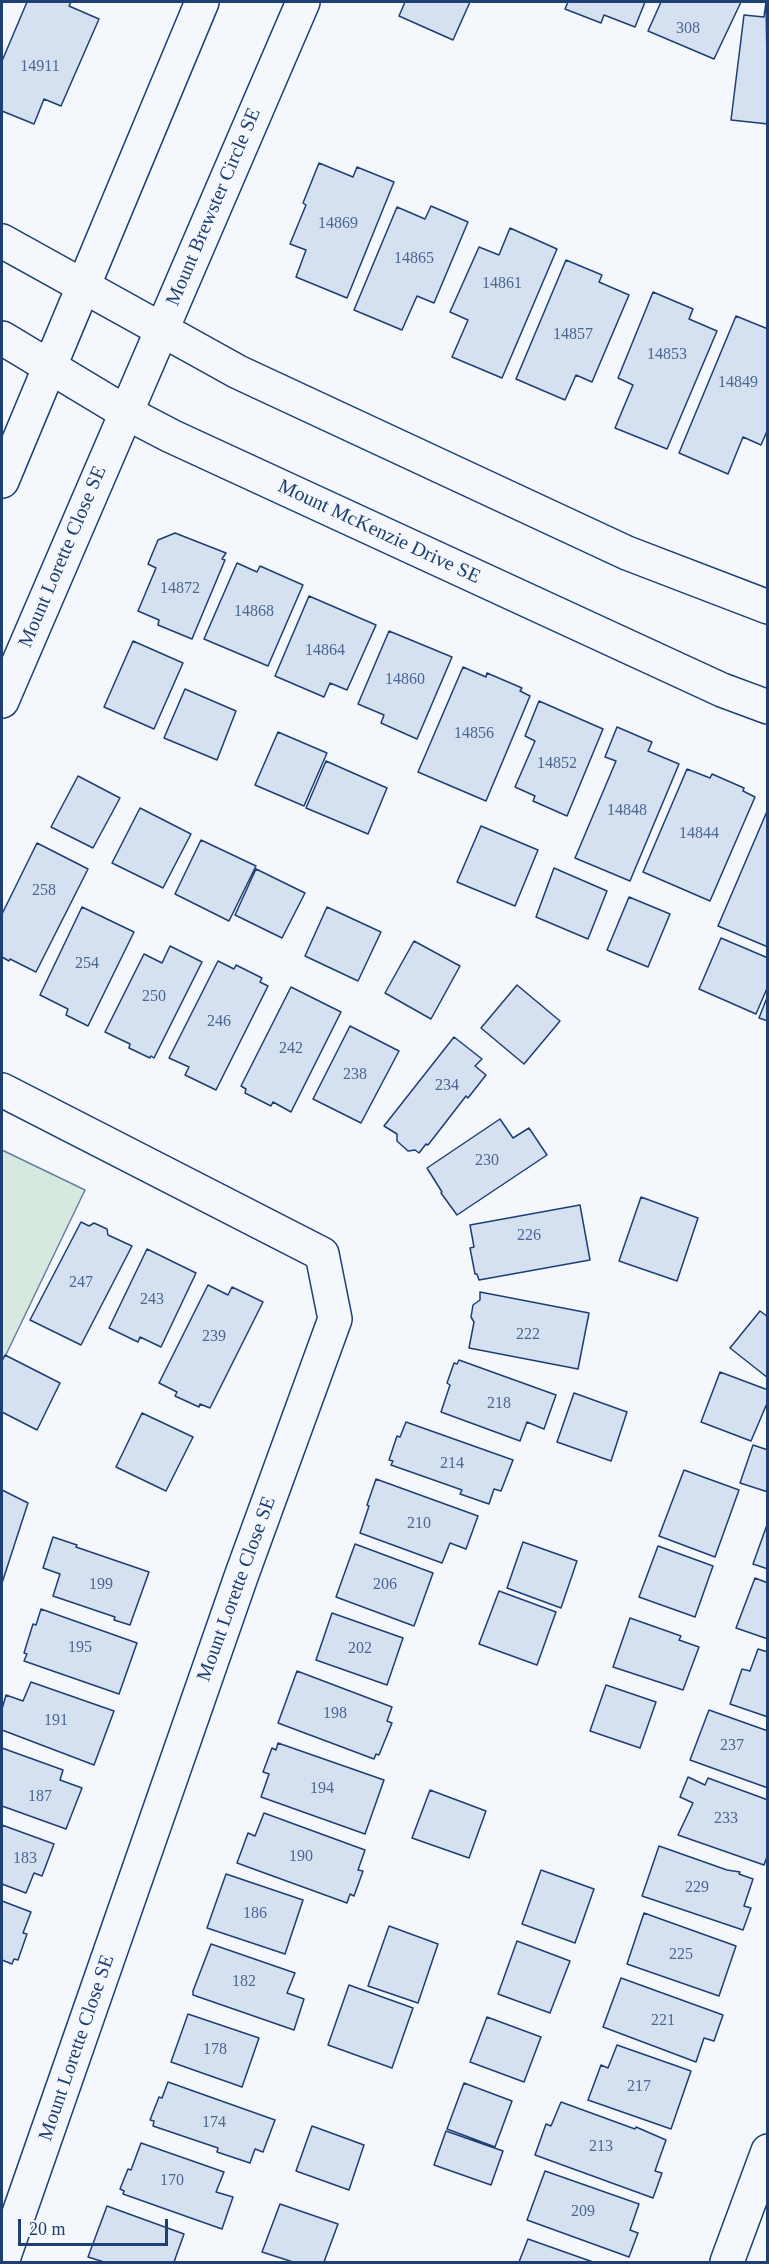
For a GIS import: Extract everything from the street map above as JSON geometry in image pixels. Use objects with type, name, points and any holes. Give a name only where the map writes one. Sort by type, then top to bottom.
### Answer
[{"type":"street","points":[[2,481],[202,2]]},
{"type":"street","name":"Mount Brewster Circle SE","points":[[125,412],[303,2]]},
{"type":"street","points":[[2,241],[238,372],[627,553],[768,607]]},
{"type":"street","name":"Mount McKenzie Drive SE","points":[[2,338],[125,412],[171,436],[722,690],[768,706]]},
{"type":"street","name":"Mount Lorette Close SE","points":[[2,701],[125,412]]},
{"type":"street","name":"Mount Lorette Close SE","points":[[2,1090],[322,1254],[335,1319],[242,1574],[2,2262]]},
{"type":"street","points":[[727,2262],[768,2151]]},
{"type":"shaded area","points":[[2,1150],[85,1190],[2,1363]]},
{"type":"building","points":[[27,2],[71,2],[69,6],[99,19],[61,106],[44,99],[34,124],[2,111],[2,61]]},
{"type":"building","points":[[405,2],[470,2],[453,40],[399,16]]},
{"type":"building","points":[[568,2],[645,2],[635,27],[604,15],[601,23],[565,9]]},
{"type":"building","points":[[661,2],[741,2],[714,59],[648,31]]},
{"type":"building","points":[[766,2],[768,124],[731,120],[744,15],[764,17]]},
{"type":"building","points":[[319,163],[353,177],[357,167],[394,182],[347,298],[296,277],[306,250],[290,244],[306,205],[303,203]]},
{"type":"building","points":[[431,206],[468,222],[434,303],[417,296],[402,330],[354,310],[397,207],[425,219]]},
{"type":"building","points":[[510,228],[557,249],[502,378],[452,357],[468,320],[450,312],[479,247],[499,255]]},
{"type":"building","points":[[566,260],[602,275],[599,282],[629,295],[592,382],[576,375],[565,400],[516,379]]},
{"type":"building","points":[[653,292],[693,309],[689,319],[717,331],[667,449],[615,428],[633,385],[618,378]]},
{"type":"building","points":[[736,316],[768,329],[768,429],[761,445],[743,437],[728,474],[679,453]]},
{"type":"building","points":[[175,533],[226,553],[192,639],[158,625],[159,620],[138,611],[156,568],[148,564],[158,540]]},
{"type":"building","points":[[237,563],[257,572],[260,566],[303,585],[268,666],[204,639]]},
{"type":"building","points":[[309,596],[376,625],[347,690],[330,683],[324,697],[275,676]]},
{"type":"building","points":[[389,631],[452,657],[417,739],[381,723],[384,715],[358,704]]},
{"type":"building","points":[[133,641],[183,663],[154,729],[104,707]]},
{"type":"building","points":[[463,667],[486,677],[487,673],[522,688],[520,691],[530,696],[486,801],[418,772]]},
{"type":"building","points":[[185,689],[236,711],[217,760],[164,738]]},
{"type":"building","points":[[539,701],[603,729],[567,816],[533,801],[535,796],[515,787],[535,741],[525,736]]},
{"type":"building","points":[[617,727],[652,742],[648,751],[679,764],[630,881],[575,858],[616,761],[605,757]]},
{"type":"building","points":[[278,732],[327,753],[304,806],[255,785]]},
{"type":"building","points":[[326,761],[387,788],[368,834],[306,808]]},
{"type":"building","points":[[687,769],[710,778],[712,774],[744,788],[743,791],[755,797],[710,901],[643,872]]},
{"type":"building","points":[[78,776],[120,798],[93,848],[51,827]]},
{"type":"building","points":[[140,808],[191,834],[163,888],[112,863]]},
{"type":"building","points":[[768,809],[768,947],[718,926]]},
{"type":"building","points":[[481,826],[538,850],[515,906],[457,882]]},
{"type":"building","points":[[201,840],[256,866],[229,921],[175,894]]},
{"type":"building","points":[[37,843],[88,869],[36,972],[2,957],[2,914]]},
{"type":"building","points":[[554,868],[607,891],[588,939],[536,917]]},
{"type":"building","points":[[256,869],[305,893],[282,938],[235,915]]},
{"type":"building","points":[[629,897],[670,914],[648,967],[607,950]]},
{"type":"building","points":[[82,907],[134,932],[88,1026],[66,1015],[68,1009],[40,995]]},
{"type":"building","points":[[327,907],[381,932],[358,981],[305,956]]},
{"type":"building","points":[[721,938],[768,958],[768,986],[756,1014],[699,989]]},
{"type":"building","points":[[414,941],[460,966],[431,1019],[385,993]]},
{"type":"building","points":[[170,946],[202,962],[154,1058],[151,1056],[150,1058],[129,1048],[130,1044],[105,1032],[144,954],[162,963]]},
{"type":"building","points":[[218,961],[234,969],[236,965],[262,978],[260,982],[268,986],[216,1090],[185,1075],[189,1067],[169,1058]]},
{"type":"building","points":[[517,985],[560,1021],[524,1064],[481,1028]]},
{"type":"building","points":[[291,987],[341,1012],[291,1112],[273,1102],[271,1106],[245,1093],[246,1089],[241,1086]]},
{"type":"building","points":[[768,995],[768,1021],[759,1018]]},
{"type":"building","points":[[350,1026],[399,1051],[361,1123],[313,1099]]},
{"type":"building","points":[[454,1037],[482,1059],[475,1066],[486,1075],[468,1098],[466,1096],[428,1145],[426,1144],[419,1153],[415,1150],[408,1151],[397,1141],[397,1134],[384,1126]]},
{"type":"building","points":[[500,1119],[513,1138],[529,1128],[547,1155],[457,1215],[427,1168]]},
{"type":"building","points":[[641,1197],[698,1218],[677,1281],[619,1261]]},
{"type":"building","points":[[580,1205],[590,1260],[479,1280],[475,1274],[470,1248],[474,1247],[470,1225]]},
{"type":"building","points":[[81,1222],[89,1226],[94,1223],[107,1229],[108,1235],[132,1246],[81,1345],[30,1320]]},
{"type":"building","points":[[147,1249],[196,1273],[161,1347],[140,1337],[138,1342],[109,1328]]},
{"type":"building","points":[[208,1285],[228,1295],[232,1287],[263,1302],[210,1408],[200,1404],[199,1407],[175,1396],[177,1392],[159,1383]]},
{"type":"building","points":[[480,1292],[589,1313],[578,1369],[469,1348],[474,1322],[471,1317],[473,1305],[480,1300]]},
{"type":"building","points":[[760,1311],[768,1317],[768,1378],[730,1348]]},
{"type":"building","points":[[5,1355],[60,1383],[37,1430],[2,1412],[2,1361]]},
{"type":"building","points":[[459,1360],[556,1395],[544,1429],[527,1422],[520,1441],[441,1412],[450,1385],[447,1383],[454,1363],[457,1364]]},
{"type":"building","points":[[720,1372],[768,1390],[768,1401],[751,1441],[701,1422]]},
{"type":"building","points":[[574,1393],[627,1412],[611,1461],[557,1442]]},
{"type":"building","points":[[142,1413],[193,1437],[166,1491],[116,1467]]},
{"type":"building","points":[[406,1422],[513,1460],[501,1491],[494,1489],[489,1504],[460,1494],[462,1490],[391,1465],[393,1461],[389,1460],[397,1436],[400,1437]]},
{"type":"building","points":[[753,1445],[768,1450],[768,1492],[740,1483]]},
{"type":"building","points":[[684,1470],[739,1490],[715,1557],[659,1536]]},
{"type":"building","points":[[376,1479],[478,1516],[466,1549],[450,1543],[442,1563],[360,1533]]},
{"type":"building","points":[[2,1490],[28,1503],[2,1583]]},
{"type":"building","points":[[768,1522],[768,1569],[753,1564]]},
{"type":"building","points":[[53,1537],[149,1572],[130,1625],[114,1620],[115,1617],[53,1596],[60,1574],[43,1568]]},
{"type":"building","points":[[523,1542],[577,1561],[561,1608],[507,1588]]},
{"type":"building","points":[[355,1544],[433,1573],[414,1626],[336,1597]]},
{"type":"building","points":[[658,1546],[713,1566],[695,1617],[639,1597]]},
{"type":"building","points":[[755,1578],[768,1583],[768,1639],[736,1628]]},
{"type":"building","points":[[499,1591],[556,1612],[537,1665],[479,1644]]},
{"type":"building","points":[[41,1609],[137,1643],[119,1694],[24,1661],[27,1654],[24,1653],[33,1624],[36,1625]]},
{"type":"building","points":[[332,1613],[403,1638],[387,1685],[316,1660]]},
{"type":"building","points":[[630,1618],[681,1636],[679,1640],[699,1647],[683,1690],[613,1667]]},
{"type":"building","points":[[758,1649],[768,1652],[768,1717],[730,1704],[742,1669],[750,1671]]},
{"type":"building","points":[[297,1671],[392,1707],[387,1721],[392,1723],[379,1755],[376,1754],[374,1759],[278,1723]]},
{"type":"building","points":[[31,1682],[114,1711],[94,1765],[2,1730],[2,1709],[6,1695],[23,1701]]},
{"type":"building","points":[[606,1685],[656,1702],[640,1748],[590,1731]]},
{"type":"building","points":[[709,1710],[768,1731],[768,1788],[690,1760]]},
{"type":"building","points":[[278,1743],[384,1780],[365,1834],[261,1797],[269,1774],[263,1772],[272,1748],[276,1750]]},
{"type":"building","points":[[2,1748],[63,1770],[60,1780],[82,1788],[66,1829],[2,1806]]},
{"type":"building","points":[[688,1777],[705,1785],[708,1778],[768,1800],[768,1854],[764,1865],[678,1835],[693,1803],[680,1797]]},
{"type":"building","points":[[430,1790],[486,1811],[469,1858],[412,1838]]},
{"type":"building","points":[[264,1813],[365,1850],[358,1870],[363,1871],[354,1896],[350,1894],[347,1903],[237,1863],[248,1833],[255,1836]]},
{"type":"building","points":[[2,1825],[54,1844],[42,1876],[34,1873],[26,1893],[2,1884]]},
{"type":"building","points":[[659,1846],[727,1870],[740,1872],[739,1874],[753,1879],[744,1906],[751,1908],[743,1930],[642,1896]]},
{"type":"building","points":[[541,1870],[594,1889],[575,1943],[522,1924]]},
{"type":"building","points":[[226,1874],[303,1900],[285,1954],[207,1928]]},
{"type":"building","points":[[2,1901],[31,1912],[23,1933],[27,1934],[18,1960],[14,1959],[12,1964],[2,1960]]},
{"type":"building","points":[[644,1913],[736,1946],[719,1996],[627,1964]]},
{"type":"building","points":[[389,1926],[438,1944],[418,2003],[368,1986]]},
{"type":"building","points":[[517,1941],[570,1961],[550,2013],[498,1994]]},
{"type":"building","points":[[211,1944],[295,1973],[287,1993],[304,1999],[294,2030],[193,1995]]},
{"type":"building","points":[[621,1978],[723,2015],[714,2041],[704,2038],[696,2062],[603,2027]]},
{"type":"building","points":[[349,1985],[413,2008],[392,2068],[328,2045]]},
{"type":"building","points":[[188,2014],[259,2038],[242,2087],[171,2062]]},
{"type":"building","points":[[487,2017],[541,2037],[524,2082],[470,2062]]},
{"type":"building","points":[[617,2045],[691,2071],[671,2129],[588,2100],[601,2065],[608,2068]]},
{"type":"building","points":[[168,2082],[275,2120],[263,2152],[255,2149],[250,2163],[217,2152],[218,2148],[153,2126],[154,2121],[150,2120]]},
{"type":"building","points":[[464,2083],[512,2101],[495,2147],[447,2129]]},
{"type":"building","points":[[561,2102],[635,2129],[636,2127],[666,2140],[655,2171],[662,2173],[653,2198],[535,2155],[546,2124],[551,2126]]},
{"type":"building","points":[[312,2126],[364,2145],[349,2190],[296,2171]]},
{"type":"building","points":[[446,2131],[503,2151],[491,2185],[434,2165]]},
{"type":"building","points":[[141,2143],[224,2172],[216,2192],[233,2197],[222,2229],[123,2194],[124,2191],[120,2189],[128,2169],[131,2170]]},
{"type":"building","points":[[545,2171],[639,2204],[630,2230],[638,2233],[629,2257],[527,2220]]},
{"type":"building","points":[[280,2204],[338,2224],[324,2262],[293,2262],[262,2252]]},
{"type":"building","points":[[107,2206],[184,2234],[174,2262],[104,2262],[88,2257]]},
{"type":"building","points":[[528,2239],[593,2262],[519,2262]]}]
